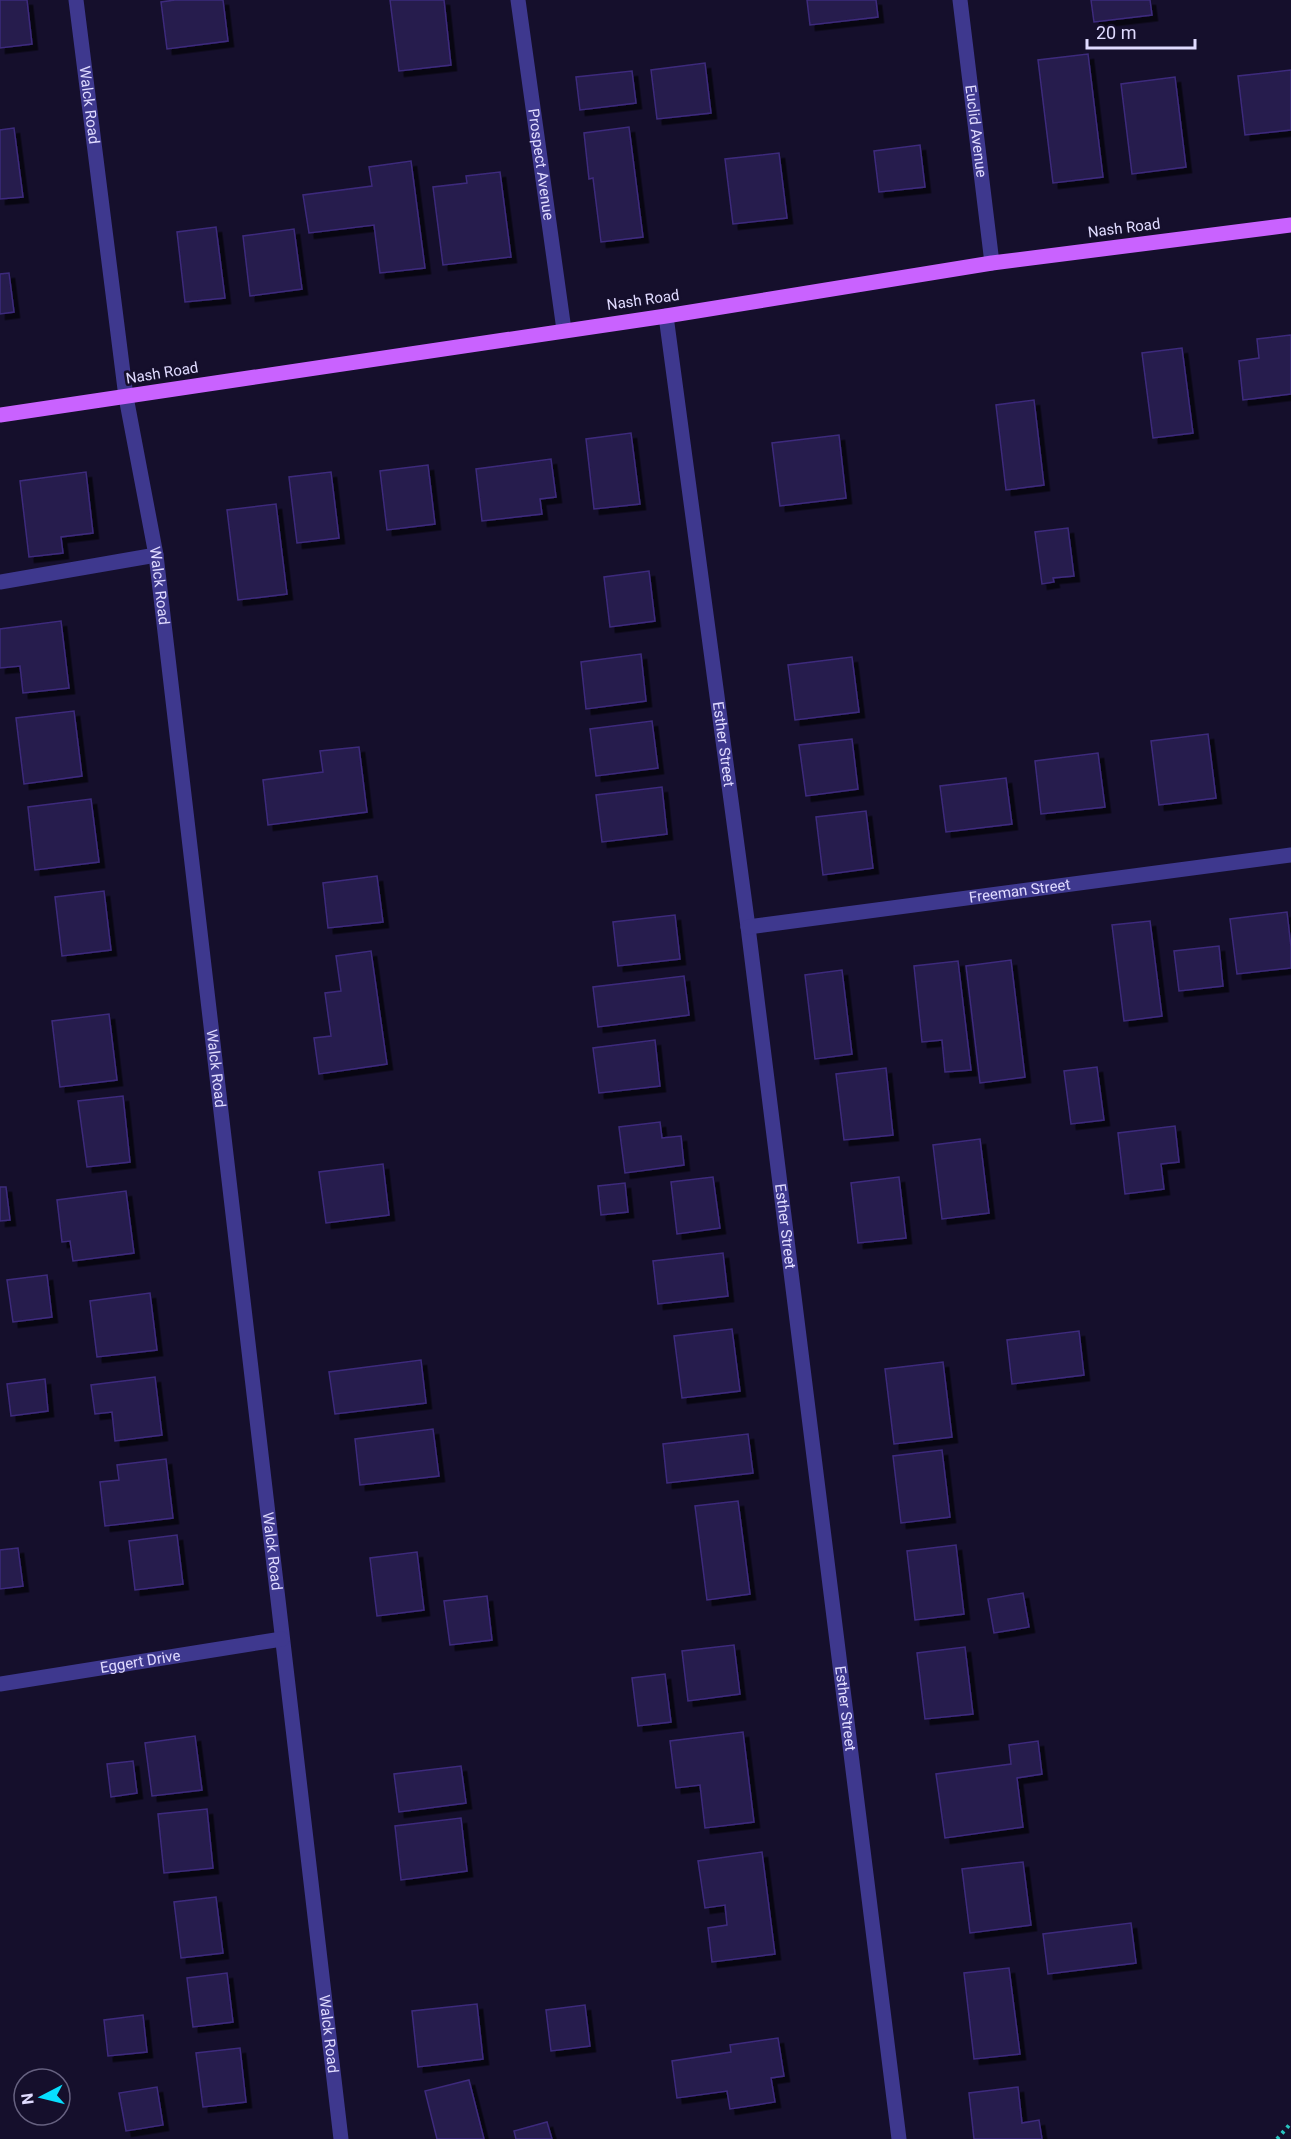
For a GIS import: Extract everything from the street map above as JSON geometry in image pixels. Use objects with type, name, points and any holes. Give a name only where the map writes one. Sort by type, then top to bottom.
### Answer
[{"type":"main road","name":"Nash Road","points":[[0,415],[666,316],[993,263],[1291,225]]},
{"type":"street","name":"Walck Road","points":[[76,0],[126,397],[156,555],[341,2139]]},
{"type":"street","name":"Prospect Avenue","points":[[518,0],[564,330]]},
{"type":"street","name":"Euclid Avenue","points":[[960,0],[993,263]]},
{"type":"street","name":"Esther Street","points":[[666,316],[748,927],[898,2139]]},
{"type":"street","points":[[0,582],[156,555]]},
{"type":"street","name":"Freeman Street","points":[[748,927],[1291,855]]},
{"type":"street","name":"Eggert Drive","points":[[0,1684],[282,1639]]},
{"type":"path","points":[[1277,2139],[1291,2123]]},
{"type":"building","points":[[0,0],[27,0],[32,44],[0,48]]},
{"type":"building","points":[[223,0],[228,41],[167,49],[161,2]]},
{"type":"building","points":[[390,0],[444,0],[451,65],[399,71]]},
{"type":"building","points":[[807,0],[876,0],[878,17],[810,25]]},
{"type":"building","points":[[1091,0],[1150,0],[1152,15],[1094,22]]},
{"type":"building","points":[[1088,54],[1103,177],[1053,183],[1038,60]]},
{"type":"building","points":[[705,63],[711,113],[657,119],[651,70]]},
{"type":"building","points":[[1291,70],[1291,130],[1245,135],[1238,76]]},
{"type":"building","points":[[632,71],[636,103],[580,110],[576,77]]},
{"type":"building","points":[[1175,77],[1186,167],[1132,174],[1121,84]]},
{"type":"building","points":[[629,127],[643,237],[601,242],[593,178],[589,179],[584,133]]},
{"type":"building","points":[[14,128],[23,197],[0,199],[0,130]]},
{"type":"building","points":[[920,145],[925,187],[879,192],[874,151]]},
{"type":"building","points":[[779,153],[787,218],[733,224],[725,159]]},
{"type":"building","points":[[411,161],[425,268],[380,273],[374,225],[309,233],[303,195],[372,186],[369,167]]},
{"type":"building","points":[[500,172],[511,257],[443,265],[433,187],[467,183],[466,176]]},
{"type":"building","points":[[216,227],[225,298],[185,302],[177,232]]},
{"type":"building","points":[[294,229],[302,289],[250,296],[243,236]]},
{"type":"building","points":[[9,273],[14,312],[0,314],[0,274]]},
{"type":"building","points":[[1291,335],[1291,394],[1243,400],[1239,361],[1259,358],[1257,339]]},
{"type":"building","points":[[1182,348],[1193,433],[1153,438],[1142,353]]},
{"type":"building","points":[[1034,400],[1044,485],[1006,490],[996,405]]},
{"type":"building","points":[[631,433],[640,504],[594,509],[586,439]]},
{"type":"building","points":[[839,435],[846,498],[780,506],[772,443]]},
{"type":"building","points":[[551,459],[556,497],[540,499],[542,514],[482,521],[476,469]]},
{"type":"building","points":[[428,465],[435,524],[387,530],[380,471]]},
{"type":"building","points":[[86,472],[93,533],[61,537],[63,553],[29,557],[20,481]]},
{"type":"building","points":[[331,472],[339,538],[297,543],[289,477]]},
{"type":"building","points":[[276,504],[287,594],[238,600],[227,510]]},
{"type":"building","points":[[1068,528],[1074,576],[1053,578],[1054,582],[1042,584],[1035,532]]},
{"type":"building","points":[[649,571],[655,621],[610,627],[604,577]]},
{"type":"building","points":[[61,621],[69,688],[23,693],[20,666],[0,668],[0,629]]},
{"type":"building","points":[[641,654],[646,701],[586,709],[581,662]]},
{"type":"building","points":[[852,657],[859,712],[795,720],[788,665]]},
{"type":"building","points":[[74,711],[82,776],[24,784],[16,718]]},
{"type":"building","points":[[652,721],[658,768],[596,776],[590,729]]},
{"type":"building","points":[[1208,734],[1216,798],[1159,805],[1151,741]]},
{"type":"building","points":[[852,739],[858,789],[806,796],[799,745]]},
{"type":"building","points":[[359,747],[367,812],[268,825],[263,780],[323,772],[320,751]]},
{"type":"building","points":[[1098,753],[1105,807],[1041,814],[1035,761]]},
{"type":"building","points":[[1006,778],[1012,824],[946,832],[940,786]]},
{"type":"building","points":[[662,787],[667,834],[602,842],[596,795]]},
{"type":"building","points":[[91,799],[99,862],[35,870],[28,807]]},
{"type":"building","points":[[866,811],[873,868],[823,875],[816,817]]},
{"type":"building","points":[[377,876],[383,922],[328,928],[323,883]]},
{"type":"building","points":[[104,891],[111,950],[62,956],[55,897]]},
{"type":"building","points":[[1287,912],[1291,968],[1237,974],[1230,919]]},
{"type":"building","points":[[675,915],[680,959],[618,966],[613,922]]},
{"type":"building","points":[[1150,921],[1162,1016],[1124,1021],[1112,925]]},
{"type":"building","points":[[1219,946],[1223,986],[1179,991],[1174,951]]},
{"type":"building","points":[[371,951],[387,1064],[319,1074],[314,1038],[331,1036],[325,993],[341,991],[336,956]]},
{"type":"building","points":[[1011,960],[1025,1077],[980,1083],[966,966]]},
{"type":"building","points":[[958,961],[971,1070],[945,1072],[942,1040],[922,1042],[914,966]]},
{"type":"building","points":[[842,970],[852,1054],[815,1059],[805,975]]},
{"type":"building","points":[[684,976],[689,1015],[598,1027],[593,987]]},
{"type":"building","points":[[109,1014],[117,1080],[60,1087],[52,1021]]},
{"type":"building","points":[[655,1040],[660,1086],[599,1093],[593,1048]]},
{"type":"building","points":[[1097,1067],[1104,1120],[1071,1124],[1064,1071]]},
{"type":"building","points":[[886,1068],[893,1135],[844,1140],[836,1074]]},
{"type":"building","points":[[123,1096],[130,1162],[87,1167],[78,1101]]},
{"type":"building","points":[[660,1122],[662,1138],[681,1136],[684,1165],[625,1173],[619,1127]]},
{"type":"building","points":[[1175,1126],[1179,1162],[1161,1164],[1164,1189],[1125,1194],[1118,1133]]},
{"type":"building","points":[[980,1139],[989,1213],[942,1219],[933,1145]]},
{"type":"building","points":[[383,1164],[389,1215],[326,1223],[319,1172]]},
{"type":"building","points":[[713,1177],[720,1228],[677,1234],[671,1182]]},
{"type":"building","points":[[899,1177],[906,1238],[858,1243],[851,1183]]},
{"type":"building","points":[[625,1183],[628,1212],[601,1215],[598,1186]]},
{"type":"building","points":[[0,1187],[6,1187],[10,1220],[0,1221]]},
{"type":"building","points":[[126,1191],[134,1253],[73,1261],[70,1241],[62,1242],[57,1200]]},
{"type":"building","points":[[723,1253],[728,1296],[658,1304],[653,1261]]},
{"type":"building","points":[[47,1275],[52,1317],[13,1322],[7,1280]]},
{"type":"building","points":[[150,1293],[157,1350],[97,1357],[90,1301]]},
{"type":"building","points":[[732,1329],[740,1391],[682,1398],[674,1336]]},
{"type":"building","points":[[1079,1331],[1084,1375],[1012,1384],[1007,1340]]},
{"type":"building","points":[[421,1360],[426,1403],[335,1414],[329,1372]]},
{"type":"building","points":[[943,1362],[952,1437],[894,1444],[885,1369]]},
{"type":"building","points":[[155,1377],[162,1435],[115,1441],[112,1412],[95,1414],[91,1385]]},
{"type":"building","points":[[45,1379],[48,1411],[11,1416],[7,1384]]},
{"type":"building","points":[[433,1429],[439,1476],[360,1485],[355,1439]]},
{"type":"building","points":[[748,1434],[753,1473],[667,1483],[663,1444]]},
{"type":"building","points":[[942,1450],[950,1517],[901,1523],[893,1456]]},
{"type":"building","points":[[166,1459],[173,1518],[105,1526],[100,1482],[119,1480],[117,1465]]},
{"type":"building","points":[[738,1501],[750,1594],[707,1600],[695,1506]]},
{"type":"building","points":[[177,1535],[183,1584],[135,1590],[129,1541]]},
{"type":"building","points":[[956,1545],[964,1614],[915,1620],[907,1551]]},
{"type":"building","points":[[18,1548],[23,1586],[0,1589],[0,1550]]},
{"type":"building","points":[[417,1552],[424,1610],[377,1616],[370,1558]]},
{"type":"building","points":[[1023,1593],[1029,1627],[994,1633],[988,1599]]},
{"type":"building","points":[[487,1596],[492,1640],[450,1645],[444,1601]]},
{"type":"building","points":[[734,1645],[740,1694],[688,1701],[682,1651]]},
{"type":"building","points":[[965,1647],[973,1714],[925,1719],[917,1653]]},
{"type":"building","points":[[665,1674],[671,1722],[638,1726],[632,1678]]},
{"type":"building","points":[[743,1732],[754,1822],[705,1828],[700,1785],[676,1788],[670,1741]]},
{"type":"building","points":[[195,1736],[202,1790],[152,1796],[145,1743]]},
{"type":"building","points":[[1038,1741],[1042,1774],[1017,1778],[1023,1827],[945,1838],[936,1774],[1011,1764],[1009,1745]]},
{"type":"building","points":[[133,1761],[137,1793],[111,1797],[107,1764]]},
{"type":"building","points":[[461,1766],[466,1803],[399,1812],[394,1774]]},
{"type":"building","points":[[207,1809],[213,1868],[164,1873],[158,1814]]},
{"type":"building","points":[[461,1818],[467,1871],[401,1880],[395,1826]]},
{"type":"building","points":[[762,1852],[775,1954],[712,1962],[708,1928],[727,1925],[725,1905],[705,1908],[698,1861]]},
{"type":"building","points":[[1023,1862],[1031,1925],[970,1933],[962,1869]]},
{"type":"building","points":[[216,1897],[223,1953],[181,1958],[174,1902]]},
{"type":"building","points":[[1131,1923],[1136,1963],[1048,1974],[1043,1934]]},
{"type":"building","points":[[1009,1968],[1020,2054],[974,2059],[964,1973]]},
{"type":"building","points":[[227,1973],[233,2022],[193,2027],[187,1978]]},
{"type":"building","points":[[477,2004],[483,2059],[418,2067],[412,2011]]},
{"type":"building","points":[[585,2005],[590,2046],[551,2051],[546,2010]]},
{"type":"building","points":[[143,2015],[147,2052],[108,2056],[104,2020]]},
{"type":"building","points":[[778,2038],[784,2076],[771,2078],[775,2102],[730,2109],[727,2091],[677,2098],[672,2061],[731,2052],[730,2045]]},
{"type":"building","points":[[240,2048],[246,2102],[203,2107],[196,2053]]},
{"type":"building","points":[[469,2080],[484,2139],[437,2139],[425,2091]]},
{"type":"building","points":[[157,2087],[163,2125],[126,2131],[119,2093]]},
{"type":"building","points":[[1018,2087],[1022,2123],[1039,2120],[1042,2139],[974,2139],[969,2093]]},
{"type":"building","points":[[547,2122],[552,2139],[516,2139],[514,2131]]}]
